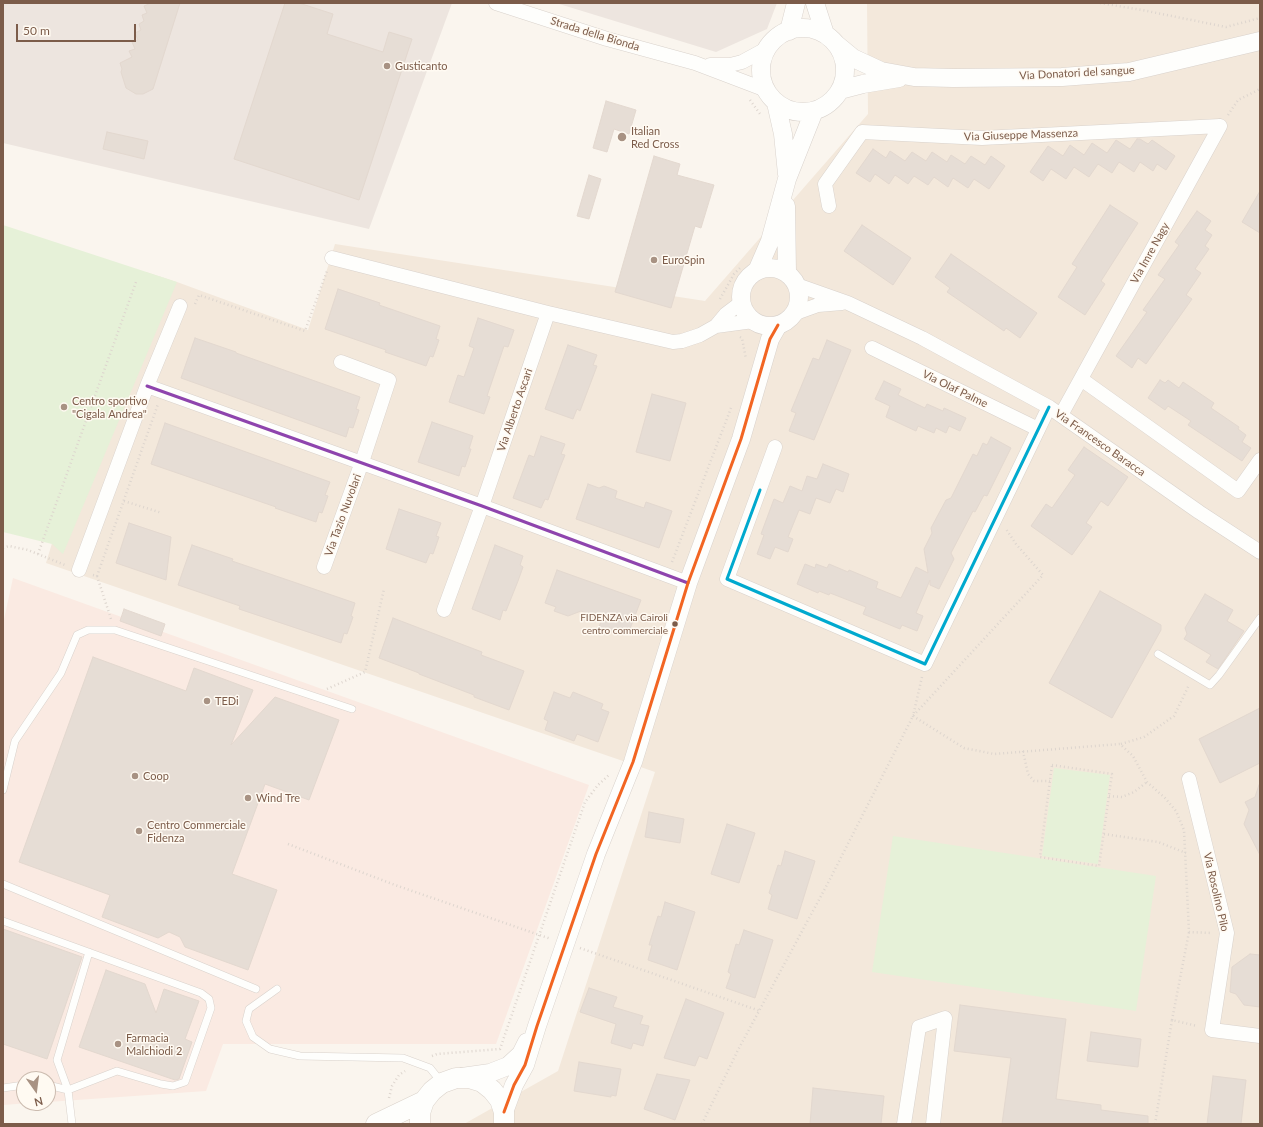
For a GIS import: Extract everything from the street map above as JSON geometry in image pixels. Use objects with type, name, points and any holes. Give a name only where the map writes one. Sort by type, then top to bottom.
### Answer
[{"type":"main road","points":[[420,1124],[420,1112],[424,1101],[432,1091],[449,1080],[469,1078],[482,1082],[492,1090],[500,1100],[505,1120]]},
{"type":"main road","points":[[383,1120],[424,1101]]},
{"type":"street","name":"Strada della Bionda","points":[[496,3],[608,39],[695,63],[771,97]]},
{"type":"street","points":[[789,31],[796,3]]},
{"type":"street","points":[[771,97],[788,109],[801,112],[814,111],[833,99],[840,90],[844,79],[845,67],[842,55],[831,40],[815,3]]},
{"type":"street","points":[[814,111],[786,183],[770,241],[750,267],[750,276],[745,282],[742,290],[742,302],[749,318],[770,326],[778,325],[786,321],[797,308],[799,300],[792,279],[786,183],[783,134],[771,97],[761,77],[761,62],[766,49],[776,38],[789,31],[801,28],[814,30],[831,40]]},
{"type":"street","name":"Via Donatori del sangue","points":[[831,40],[853,58],[881,71],[914,77],[953,78],[1062,77],[1129,72],[1260,41]]},
{"type":"street","name":"Strada della Bionda","points":[[695,63],[730,65],[742,62],[766,49]]},
{"type":"street","name":"Via Donatori del sangue","points":[[840,90],[877,82],[914,77]]},
{"type":"street","name":"Via Giuseppe Massenza","points":[[829,206],[825,184],[862,132],[982,138],[1220,126]]},
{"type":"street","name":"Via Imre Nagy","points":[[1061,415],[1220,126]]},
{"type":"street","points":[[332,258],[548,314],[673,342],[682,341],[700,335],[716,326],[726,314],[742,302]]},
{"type":"street","points":[[750,267],[780,269],[792,279]]},
{"type":"street","name":"Via Francesco Baracca","points":[[792,279],[848,303],[922,338],[1048,407],[1199,512],[1260,552]]},
{"type":"street","name":"Via Francesco Baracca","points":[[793,314],[818,305],[848,303]]},
{"type":"street","points":[[79,570],[148,386],[186,307]]},
{"type":"street","name":"Via Alberto Ascari","points":[[444,610],[482,506],[548,314]]},
{"type":"street","points":[[716,326],[754,321]]},
{"type":"street","points":[[505,1120],[514,1085],[525,1065],[596,854],[633,762],[688,583],[741,439],[755,366],[754,321]]},
{"type":"street","points":[[755,366],[778,325]]},
{"type":"street","name":"Via Olaf Palme","points":[[872,348],[1038,429]]},
{"type":"street","name":"Via Tazio Nuvolari","points":[[324,567],[362,462],[389,380],[341,362]]},
{"type":"street","points":[[1081,379],[1238,490],[1260,460]]},
{"type":"street","points":[[148,386],[362,462],[688,583]]},
{"type":"street","points":[[776,447],[727,579],[925,664],[1048,407]]},
{"type":"street","name":"Via Rosolino Pilo","points":[[1189,779],[1226,933],[1212,1030]]},
{"type":"street","points":[[904,1124],[919,1027],[945,1018],[933,1124]]},
{"type":"street","points":[[449,1080],[490,1073],[508,1066],[520,1054],[537,1026]]},
{"type":"street","points":[[1212,1030],[1260,1036]]},
{"type":"lane","points":[[1158,654],[1210,685],[1219,675],[1260,618]]},
{"type":"lane","points":[[3,790],[15,741],[61,673],[77,635],[88,630],[115,630],[352,709]]},
{"type":"lane","points":[[3,884],[256,989]]},
{"type":"lane","points":[[3,921],[201,993],[209,999],[211,1008],[185,1082],[173,1086],[117,1071],[68,1090],[56,1087]]},
{"type":"lane","points":[[72,1124],[68,1090],[57,1060],[89,952]]},
{"type":"lane","points":[[277,989],[250,1009],[246,1021],[253,1037],[270,1049],[300,1056],[403,1058],[430,1068],[449,1080]]},
{"type":"lane","points":[[3,1088],[16,1086]]},
{"type":"path","points":[[1100,3],[1226,27],[1260,18]]},
{"type":"path","points":[[1220,126],[1238,100],[1260,89]]},
{"type":"path","points":[[748,97],[764,119]]},
{"type":"path","points":[[186,307],[199,295],[305,331],[332,258]]},
{"type":"path","points":[[750,267],[734,274],[717,304],[716,326],[722,332],[729,331],[742,338],[755,366]]},
{"type":"path","points":[[38,554],[136,282]]},
{"type":"path","points":[[162,514],[124,501],[164,391]]},
{"type":"path","points":[[667,575],[733,402]]},
{"type":"path","points":[[913,716],[1043,575],[1016,544],[1006,528]]},
{"type":"path","points":[[97,576],[115,630]]},
{"type":"path","points":[[312,696],[365,672],[384,589]]},
{"type":"path","points":[[702,1124],[738,1050],[828,883],[913,716],[925,664]]},
{"type":"path","points":[[913,716],[964,748],[994,754],[1120,744],[1144,737],[1174,716],[1189,686],[1196,677]]},
{"type":"path","points":[[1120,744],[1133,756],[1147,782],[1165,798],[1176,811],[1184,830],[1190,932],[1172,1020],[1155,1124]]},
{"type":"path","points":[[1023,751],[1028,774],[1034,781],[1050,781]]},
{"type":"path","points":[[1052,766],[1112,774],[1109,796],[1099,866],[1040,857],[1052,766]]},
{"type":"path","points":[[383,1120],[392,1086],[399,1075],[417,1063],[437,1054],[500,1050],[585,802],[598,785],[610,773]]},
{"type":"path","points":[[1109,796],[1122,797],[1134,792],[1147,782]]},
{"type":"path","points":[[1104,834],[1158,842],[1186,853]]},
{"type":"path","points":[[288,844],[395,885],[433,897],[539,936],[565,943],[760,1010]]},
{"type":"path","points":[[1190,932],[1226,933]]},
{"type":"path","points":[[1172,1020],[1212,1030]]},
{"type":"shaded area","points":[[3,3],[452,3],[369,229],[3,143]]},
{"type":"shaded area","points":[[556,3],[777,3],[767,29],[716,52]]},
{"type":"shaded area","points":[[867,3],[1260,3],[1260,1124],[464,1124],[558,1071],[655,772],[46,563],[134,273],[146,272],[177,282],[308,330],[335,244],[705,301],[868,114]]},
{"type":"shaded area","points":[[13,578],[589,785],[496,1044],[223,1044],[206,1091],[56,1101],[56,1071],[16,1071],[16,1104],[3,1105],[3,624]]},
{"type":"green space","name":"Centro sportivo \"Cigala Andrea\"","points":[[3,225],[177,282],[63,554],[52,544],[3,532]]},
{"type":"green space","points":[[1054,768],[1110,775],[1098,864],[1042,856]]},
{"type":"green space","points":[[893,836],[1156,876],[1136,1011],[872,972]]},
{"type":"building","points":[[151,3],[180,3],[153,89],[143,94],[136,94],[126,88],[120,63],[132,57],[129,51],[135,49],[132,42],[138,40],[135,33],[141,30],[139,24],[144,21],[142,15],[147,13],[144,6]]},
{"type":"building","points":[[285,3],[299,3],[333,14],[327,34],[383,52],[389,32],[412,39],[359,200],[234,159]]},
{"type":"building","points":[[606,101],[636,110],[629,134],[614,129],[607,152],[593,148]]},
{"type":"building","points":[[107,132],[148,141],[144,159],[103,149]]},
{"type":"building","points":[[1137,139],[1140,139],[1148,144],[1152,140],[1175,156],[1166,170],[1157,164],[1153,171],[1140,162],[1134,172],[1119,162],[1112,173],[1098,164],[1089,177],[1074,167],[1066,179],[1051,169],[1043,181],[1030,172],[1048,146],[1063,156],[1070,145],[1084,155],[1092,143],[1107,153],[1116,140],[1130,149]]},
{"type":"building","points":[[873,149],[886,158],[890,151],[905,161],[912,152],[926,161],[932,152],[947,162],[951,155],[965,164],[971,156],[985,165],[991,156],[1005,166],[989,189],[974,179],[968,188],[953,178],[948,187],[934,177],[928,185],[914,176],[908,184],[895,175],[889,184],[875,174],[870,182],[856,173]]},
{"type":"building","name":"EuroSpin","points":[[654,156],[680,164],[677,175],[714,185],[701,228],[695,226],[671,308],[615,292]]},
{"type":"building","points":[[589,175],[601,179],[589,219],[577,216]]},
{"type":"building","points":[[1260,191],[1260,233],[1242,222]]},
{"type":"building","points":[[1110,205],[1138,223],[1101,281],[1105,284],[1085,315],[1058,297],[1077,267],[1072,264]]},
{"type":"building","points":[[1197,211],[1211,221],[1205,230],[1212,235],[1205,246],[1209,249],[1195,269],[1201,273],[1186,295],[1192,299],[1146,364],[1138,358],[1132,368],[1116,356],[1147,312],[1143,310],[1165,279],[1158,275],[1179,245],[1175,242]]},
{"type":"building","points":[[862,225],[911,258],[893,285],[844,251]]},
{"type":"building","points":[[951,254],[1037,313],[1020,338],[1006,328],[1004,331],[947,292],[950,288],[935,277]]},
{"type":"building","points":[[338,289],[440,326],[436,339],[439,340],[433,357],[430,356],[426,366],[385,352],[386,350],[325,329]]},
{"type":"building","points":[[478,318],[514,330],[508,347],[504,346],[487,396],[490,397],[484,414],[449,402],[458,375],[464,377],[474,348],[469,346]]},
{"type":"building","points":[[195,338],[360,397],[356,409],[359,410],[353,428],[349,427],[346,437],[181,378]]},
{"type":"building","points":[[827,340],[851,350],[814,440],[789,431],[796,413],[791,411],[813,358],[819,360]]},
{"type":"building","points":[[568,345],[597,355],[593,365],[597,366],[580,411],[577,409],[573,419],[545,409]]},
{"type":"building","points":[[1160,380],[1165,383],[1168,380],[1179,388],[1183,382],[1214,403],[1211,408],[1239,427],[1238,429],[1246,435],[1242,442],[1251,448],[1242,461],[1188,425],[1191,421],[1168,406],[1165,410],[1148,398]]},
{"type":"building","points":[[884,381],[901,389],[898,395],[925,408],[927,404],[943,411],[944,408],[966,418],[960,431],[949,426],[946,433],[936,428],[934,433],[918,426],[916,431],[886,417],[890,406],[875,399]]},
{"type":"building","points":[[652,394],[686,403],[670,461],[636,452]]},
{"type":"building","points":[[432,422],[473,436],[469,449],[471,449],[465,467],[462,466],[459,476],[418,462]]},
{"type":"building","points":[[165,423],[330,482],[325,495],[328,496],[322,513],[319,512],[316,522],[151,464]]},
{"type":"building","points":[[541,436],[565,444],[561,454],[565,455],[548,500],[545,499],[541,508],[513,498],[529,455],[534,457]]},
{"type":"building","points":[[991,437],[1011,448],[987,496],[984,495],[975,512],[973,511],[951,553],[954,559],[939,589],[930,585],[930,580],[916,613],[923,616],[917,631],[902,625],[900,629],[863,614],[866,607],[830,593],[829,595],[819,591],[818,593],[797,584],[805,564],[815,568],[816,564],[827,568],[829,564],[848,572],[849,570],[878,582],[876,588],[901,598],[916,567],[928,573],[924,549],[932,533],[931,528],[946,500],[951,498],[973,454],[977,456],[983,443],[987,445]]},
{"type":"building","points":[[1084,447],[1128,477],[1108,506],[1101,501],[1086,523],[1092,527],[1072,555],[1031,526],[1046,504],[1052,508],[1075,475],[1068,470]]},
{"type":"building","points":[[823,464],[849,474],[843,492],[836,489],[830,503],[816,498],[810,514],[799,510],[788,537],[793,539],[788,552],[775,547],[770,559],[757,554],[764,535],[761,534],[774,499],[783,503],[790,486],[802,491],[807,476],[817,479]]},
{"type":"building","points":[[588,484],[599,488],[604,486],[617,491],[615,498],[644,508],[646,502],[672,511],[659,548],[576,519]]},
{"type":"building","points":[[399,509],[441,523],[436,536],[439,537],[433,554],[430,553],[426,563],[386,549]]},
{"type":"building","points":[[129,523],[171,537],[166,580],[116,563]]},
{"type":"building","points":[[192,545],[233,559],[232,561],[355,603],[351,616],[353,617],[347,634],[344,633],[341,643],[239,609],[240,606],[178,585]]},
{"type":"building","points":[[495,545],[523,556],[520,565],[523,567],[518,581],[506,611],[503,610],[500,620],[472,609]]},
{"type":"building","points":[[557,570],[641,600],[628,634],[618,630],[617,634],[599,627],[602,619],[581,611],[568,616],[554,611],[556,607],[545,603]]},
{"type":"building","points":[[1100,591],[1161,625],[1161,630],[1112,718],[1049,683]]},
{"type":"building","points":[[1205,594],[1233,610],[1227,621],[1244,631],[1218,669],[1206,662],[1211,655],[1184,639],[1187,634],[1185,628]]},
{"type":"building","points":[[124,609],[165,624],[161,636],[120,621]]},
{"type":"building","points":[[393,618],[482,652],[481,655],[524,671],[509,710],[379,658]]},
{"type":"building","name":"Centro Commerciale Fidenza","points":[[93,657],[186,691],[194,668],[253,690],[231,745],[275,697],[339,720],[309,800],[265,784],[232,874],[277,890],[248,970],[185,947],[180,937],[169,932],[158,938],[102,917],[110,895],[19,862]]},
{"type":"building","points":[[554,692],[570,698],[573,692],[603,704],[601,709],[609,712],[598,742],[577,734],[574,741],[545,730],[548,721],[544,719]]},
{"type":"building","points":[[1260,708],[1260,763],[1220,783],[1199,739]]},
{"type":"building","points":[[1259,785],[1260,855],[1244,824],[1249,810],[1245,802],[1255,797]]},
{"type":"building","points":[[649,812],[684,819],[680,843],[645,837]]},
{"type":"building","points":[[727,824],[755,833],[739,883],[711,874]]},
{"type":"building","points":[[785,851],[815,861],[797,919],[768,909],[772,895],[769,893],[778,865],[781,866]]},
{"type":"building","points":[[665,902],[695,912],[677,970],[648,960],[652,945],[649,945],[658,916],[661,917]]},
{"type":"building","points":[[3,929],[82,957],[47,1059],[3,1044]]},
{"type":"building","points":[[744,930],[773,940],[755,998],[726,988],[731,974],[728,972],[736,944],[739,945]]},
{"type":"building","points":[[1250,954],[1260,955],[1260,1007],[1244,1005],[1236,994],[1230,992],[1232,967]]},
{"type":"building","points":[[106,970],[145,984],[156,1013],[164,989],[199,1001],[185,1039],[192,1042],[179,1079],[175,1080],[79,1047]]},
{"type":"building","points":[[589,988],[617,997],[613,1007],[643,1016],[640,1024],[649,1026],[643,1046],[633,1043],[631,1049],[611,1043],[616,1024],[580,1012]]},
{"type":"building","points":[[686,999],[724,1013],[707,1059],[699,1056],[695,1066],[664,1058]]},
{"type":"building","points":[[960,1005],[1066,1019],[1056,1099],[1101,1105],[1101,1110],[1148,1116],[1148,1124],[1002,1124],[1011,1058],[954,1051]]},
{"type":"building","points":[[1091,1032],[1141,1039],[1138,1067],[1087,1061]]},
{"type":"building","points":[[579,1062],[621,1069],[616,1096],[611,1095],[611,1097],[574,1091]]},
{"type":"building","points":[[657,1074],[690,1080],[675,1120],[644,1109]]},
{"type":"building","points":[[1213,1076],[1246,1080],[1241,1124],[1207,1124]]},
{"type":"building","points":[[813,1088],[884,1096],[881,1124],[810,1124]]},
{"type":"transit line","points":[[504,1112],[514,1085],[525,1065],[596,854],[633,762],[688,583],[741,439],[770,339],[778,325]]},
{"type":"transit line","points":[[147,386],[482,506],[688,583]]},
{"type":"transit line","points":[[760,490],[727,579],[925,664],[1049,407]]},
{"type":"place","name":"Gusticanto","points":[[387,66]]},
{"type":"place","name":"Italian Red Cross","points":[[622,137]]},
{"type":"place","name":"EuroSpin","points":[[654,260]]},
{"type":"place","name":"Centro sportivo \"Cigala Andrea\"","points":[[64,407]]},
{"type":"place","name":"FIDENZA via Cairoli centro commerciale","points":[[675,624]]},
{"type":"place","name":"TEDi","points":[[207,701]]},
{"type":"place","name":"Coop","points":[[135,776]]},
{"type":"place","name":"Wind Tre","points":[[248,798]]},
{"type":"place","name":"Centro Commerciale Fidenza","points":[[139,831]]},
{"type":"place","name":"Farmacia Malchiodi 2","points":[[118,1044]]}]
